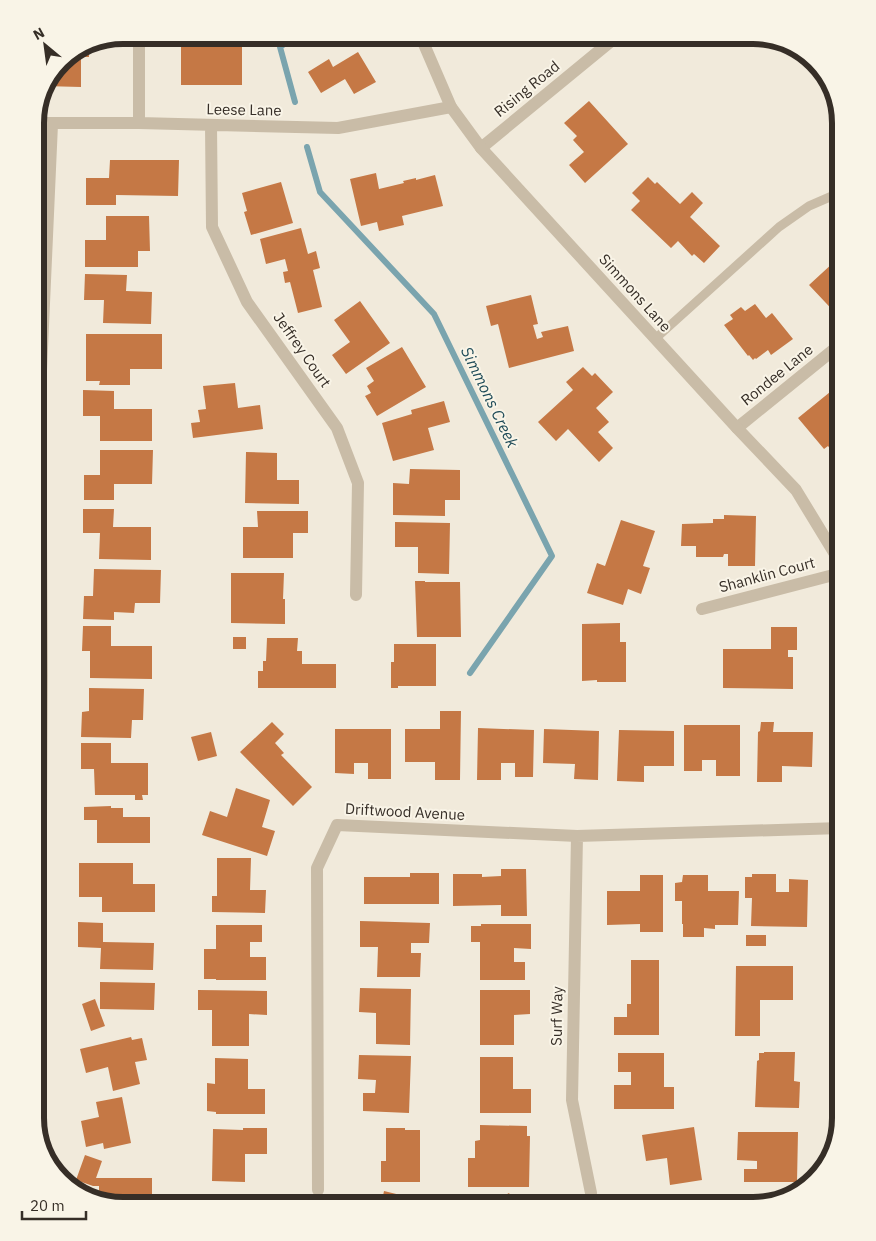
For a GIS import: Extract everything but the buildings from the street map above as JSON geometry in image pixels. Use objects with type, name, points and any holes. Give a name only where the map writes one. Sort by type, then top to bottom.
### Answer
[{"type":"street","points":[[139,44],[139,123]]},
{"type":"street","name":"Simmons Lane","points":[[424,44],[451,107],[481,148],[796,490],[832,549]]},
{"type":"street","name":"Rising Road","points":[[481,148],[607,44]]},
{"type":"street","name":"Leese Lane","points":[[44,124],[139,123],[338,128],[451,107]]},
{"type":"street","points":[[44,267],[52,124]]},
{"type":"street","name":"Jeffrey Court","points":[[211,125],[212,227],[248,302],[337,428],[358,483],[356,595]]},
{"type":"street","name":"Rondee Lane","points":[[737,428],[832,351]]},
{"type":"street","name":"Shanklin Court","points":[[702,609],[832,575]]},
{"type":"street","name":"Driftwood Avenue","points":[[318,1190],[317,868],[336,826],[577,836],[832,828]]},
{"type":"street","name":"Surf Way","points":[[577,836],[572,1100],[591,1193]]},
{"type":"lane","points":[[656,339],[779,227],[809,206],[832,196]]},
{"type":"waterway","name":"Simmons Creek","points":[[284,44],[280,47],[295,102]]},
{"type":"waterway","name":"Simmons Creek","points":[[307,147],[320,192],[434,314],[552,556],[470,673]]}]
